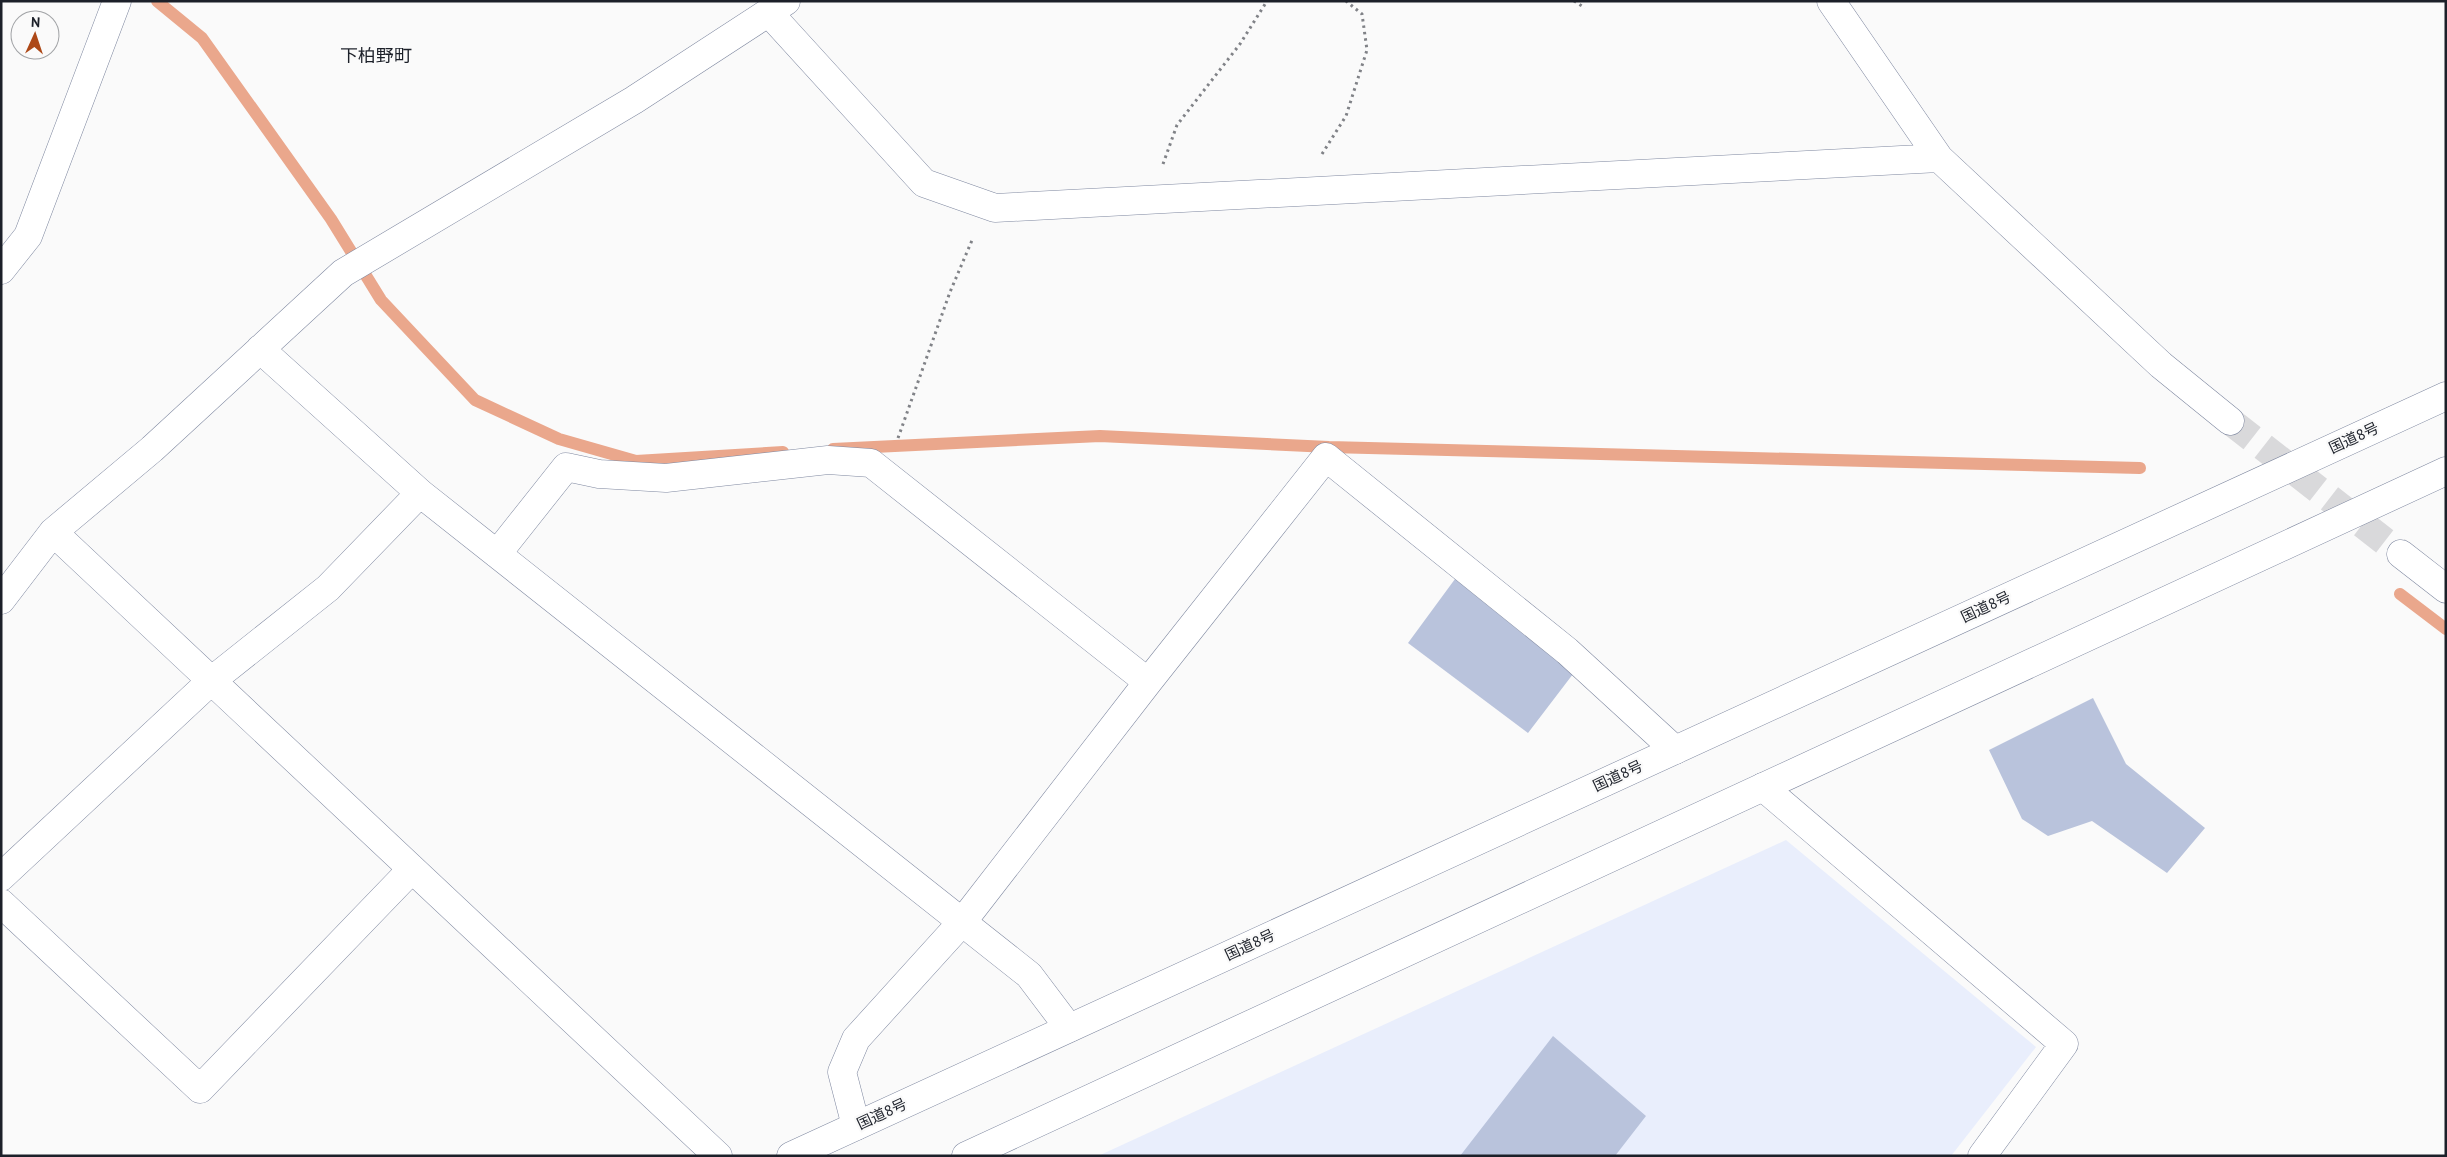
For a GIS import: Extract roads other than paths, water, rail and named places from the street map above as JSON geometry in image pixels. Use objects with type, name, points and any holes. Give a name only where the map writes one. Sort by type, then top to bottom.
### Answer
[{"type":"main road","points":[[1,270],[28,236],[117,1]]},
{"type":"main road","points":[[1831,1],[1939,158],[2161,365],[2230,422]]},
{"type":"main road","points":[[1,600],[52,532],[152,449],[343,273],[626,105],[778,7],[924,184],[995,208],[1939,158]]},
{"type":"main road","points":[[260,349],[420,493],[1029,975],[1069,1028]]},
{"type":"main road","name":"国道8号","points":[[791,1156],[2446,396]]},
{"type":"main road","points":[[856,1126],[842,1072],[856,1039],[963,921],[1148,682],[1326,457],[1567,651],[1675,750]]},
{"type":"main road","points":[[497,554],[566,467],[599,474],[666,478],[828,460],[871,463],[1148,682]]},
{"type":"main road","points":[[966,1156],[2446,471]]},
{"type":"main road","points":[[1,877],[212,681],[328,588],[420,493]]},
{"type":"main road","points":[[52,532],[718,1156]]},
{"type":"main road","points":[[2401,554],[2446,589]]},
{"type":"main road","points":[[1763,787],[2064,1044],[1982,1156]]},
{"type":"main road","points":[[1,903],[200,1089],[412,869]]},
{"type":"waterway","points":[[157,1],[202,38],[331,219],[381,300],[475,400],[559,439],[636,461],[783,452]]},
{"type":"waterway","points":[[833,449],[1100,436],[1329,447],[2140,468]]},
{"type":"waterway","points":[[2400,594],[2446,629]]},
{"type":"tunnel","points":[[2230,421],[2401,554]]},
{"type":"district","name":"下柏野町","points":[[376,56]]}]
